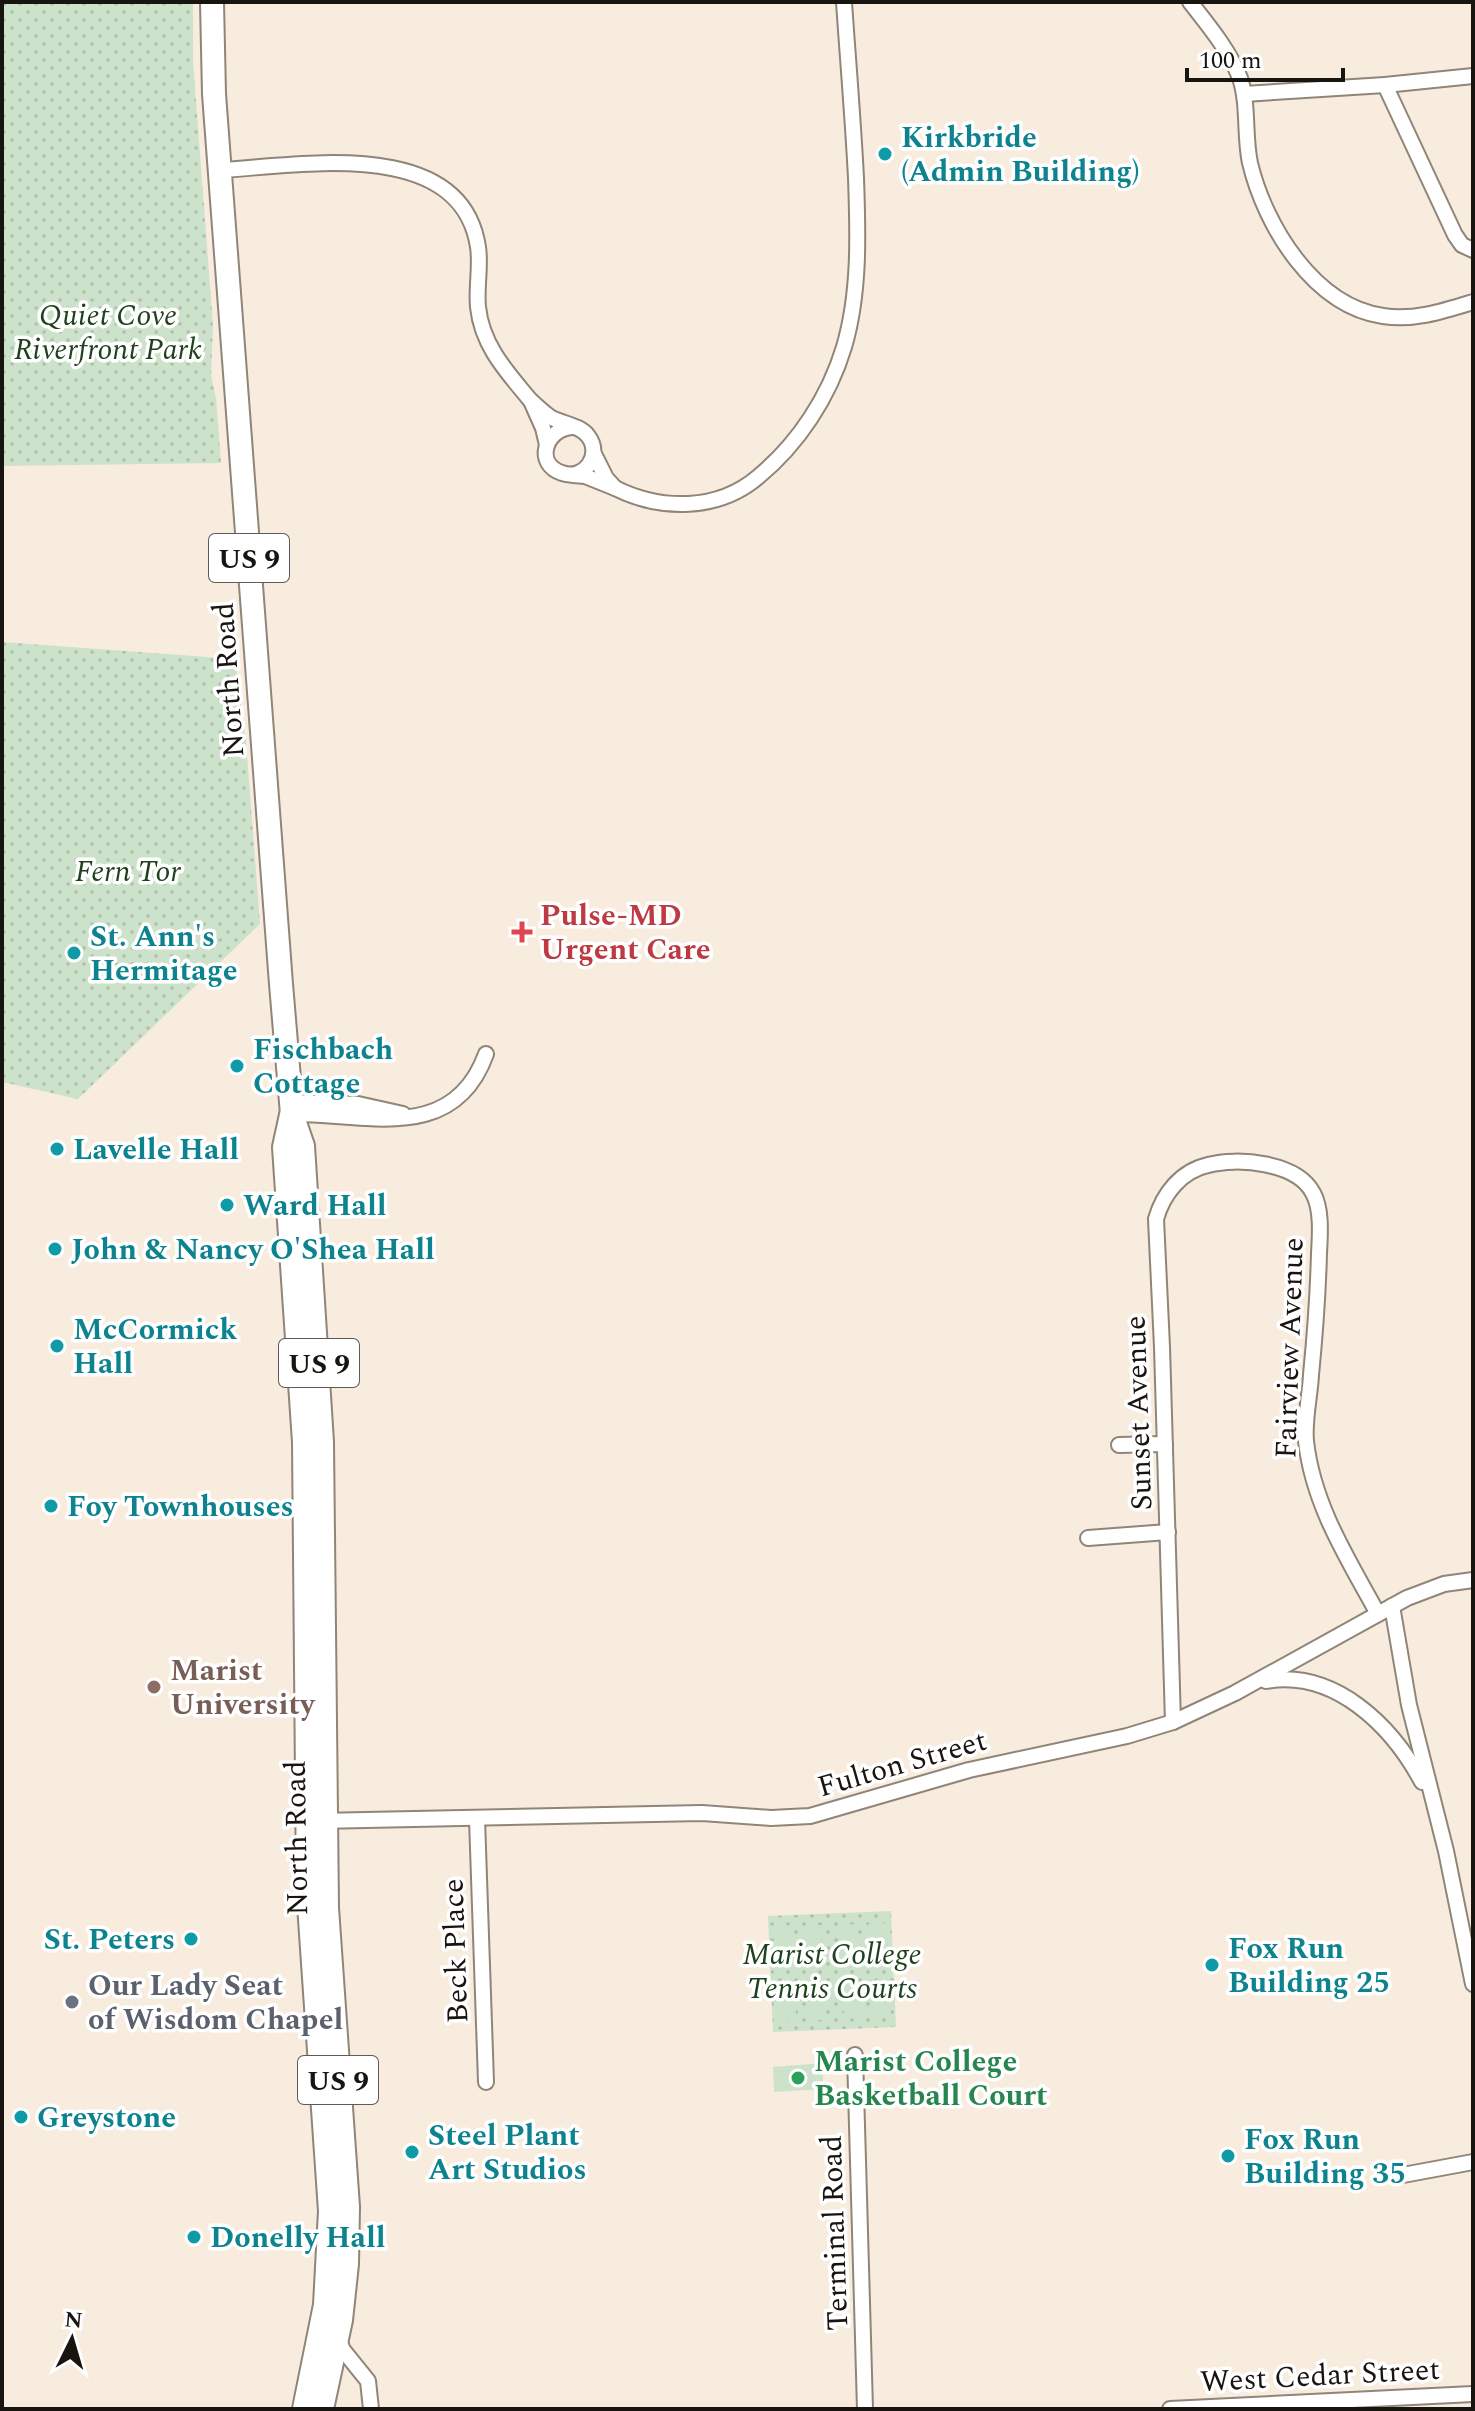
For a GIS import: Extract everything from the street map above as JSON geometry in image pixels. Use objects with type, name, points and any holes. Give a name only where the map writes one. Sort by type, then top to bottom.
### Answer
[{"type":"highway","name":"North Road","points":[[212,2],[211,60],[291,1108],[303,1146],[320,1377],[316,1821],[329,1941],[348,2207],[347,2264],[330,2331]]},
{"type":"highway","name":"US 9","points":[[304,2409],[330,2331]]},
{"type":"highway","name":"US 9","points":[[322,2409],[330,2331]]},
{"type":"street","points":[[531,401],[543,428],[547,459],[557,471],[585,476],[642,498],[672,503],[696,504],[720,500],[754,481],[776,461],[810,419],[828,387],[847,335],[857,262],[853,118],[844,2]]},
{"type":"street","points":[[1190,2],[1238,74],[1244,94],[1248,149],[1263,202],[1287,245],[1323,286],[1358,309],[1383,316],[1409,318],[1430,315],[1473,302]]},
{"type":"street","points":[[1244,94],[1473,76]]},
{"type":"street","points":[[1385,85],[1455,235],[1462,245],[1473,250]]},
{"type":"street","points":[[220,170],[368,164],[409,171],[438,184],[456,200],[471,222],[478,247],[478,306],[482,330],[492,352],[531,401],[549,416],[586,433],[606,478],[615,488]]},
{"type":"street","points":[[547,445],[556,431],[572,427]]},
{"type":"street","points":[[572,475],[587,468],[594,454]]},
{"type":"street","points":[[291,1108],[392,1120],[434,1111],[460,1096],[476,1075],[486,1054]]},
{"type":"street","name":"Sunset Avenue","points":[[1173,1722],[1156,1219],[1162,1199],[1182,1178],[1204,1165],[1226,1161],[1246,1162]]},
{"type":"street","name":"Fairview Avenue","points":[[1246,1162],[1267,1164],[1285,1171],[1307,1184],[1315,1195],[1320,1228],[1317,1309],[1306,1437],[1311,1473],[1331,1526],[1378,1614]]},
{"type":"street","points":[[1119,1445],[1165,1444]]},
{"type":"street","points":[[1088,1538],[1168,1532]]},
{"type":"street","name":"Fulton Street","points":[[316,1821],[702,1813],[797,1818],[839,1809],[989,1765],[1127,1736],[1173,1722],[1243,1689],[1392,1606],[1433,1587],[1473,1580]]},
{"type":"street","points":[[1392,1606],[1412,1719],[1438,1817],[1473,1984]]},
{"type":"street","points":[[1243,1689],[1290,1678],[1312,1683],[1352,1701],[1376,1720],[1398,1744],[1417,1772],[1438,1817]]},
{"type":"street","name":"Beck Place","points":[[477,1819],[486,2082]]},
{"type":"street","name":"Terminal Road","points":[[855,2055],[865,2409]]},
{"type":"street","points":[[1403,2175],[1473,2162]]},
{"type":"street","points":[[330,2331],[366,2377],[371,2409]]},
{"type":"street","name":"West Cedar Street","points":[[1170,2409],[1473,2394]]},
{"type":"green space","name":"Quiet Cove Riverfront Park","points":[[2,2],[193,2],[193,62],[213,325],[211,376],[216,398],[221,463],[2,466]]},
{"type":"green space","name":"Fern Tor","points":[[2,642],[235,659],[246,742],[260,924],[78,1099],[2,1082]]},
{"type":"green space","name":"Marist College Tennis Courts","points":[[891,1911],[896,2027],[773,2032],[768,1916]]},
{"type":"green space","points":[[886,1923],[888,1961],[870,1961],[868,1924]]},
{"type":"green space","points":[[857,1924],[859,1961],[841,1962],[839,1925]]},
{"type":"green space","points":[[793,1925],[794,1963],[776,1964],[775,1926]]},
{"type":"green space","points":[[821,1925],[822,1963],[804,1964],[803,1926]]},
{"type":"green space","points":[[889,1980],[891,2017],[873,2018],[871,1981]]},
{"type":"green space","points":[[861,1981],[862,2018],[844,2019],[843,1982]]},
{"type":"green space","points":[[824,1982],[825,2020],[807,2020],[806,1983]]},
{"type":"green space","points":[[795,1983],[796,2021],[778,2022],[777,1984]]},
{"type":"green space","name":"Marist College Basketball Court","points":[[823,2063],[823,2089],[774,2092],[773,2067]]},
{"type":"place","name":"Kirkbride (Admin Building)","points":[[885,154]]},
{"type":"place","name":"Pulse-MD Urgent Care","points":[[522,932]]},
{"type":"place","name":"St. Ann's Hermitage","points":[[74,953]]},
{"type":"place","name":"Fischbach Cottage","points":[[237,1066]]},
{"type":"place","name":"Lavelle Hall","points":[[57,1149]]},
{"type":"place","name":"Ward Hall","points":[[227,1205]]},
{"type":"place","name":"John & Nancy O'Shea Hall","points":[[55,1249]]},
{"type":"place","name":"McCormick Hall","points":[[57,1346]]},
{"type":"place","name":"Foy Townhouses","points":[[51,1506]]},
{"type":"place","name":"Marist University","points":[[154,1687]]},
{"type":"place","name":"St. Peters","points":[[191,1939]]},
{"type":"place","name":"Fox Run Building 25","points":[[1212,1965]]},
{"type":"place","name":"Our Lady Seat of Wisdom Chapel","points":[[72,2002]]},
{"type":"place","name":"Marist College Basketball Court","points":[[798,2078]]},
{"type":"place","name":"Greystone","points":[[21,2117]]},
{"type":"place","name":"Steel Plant Art Studios","points":[[412,2152]]},
{"type":"place","name":"Fox Run Building 35","points":[[1228,2156]]},
{"type":"place","name":"Donelly Hall","points":[[194,2237]]}]
